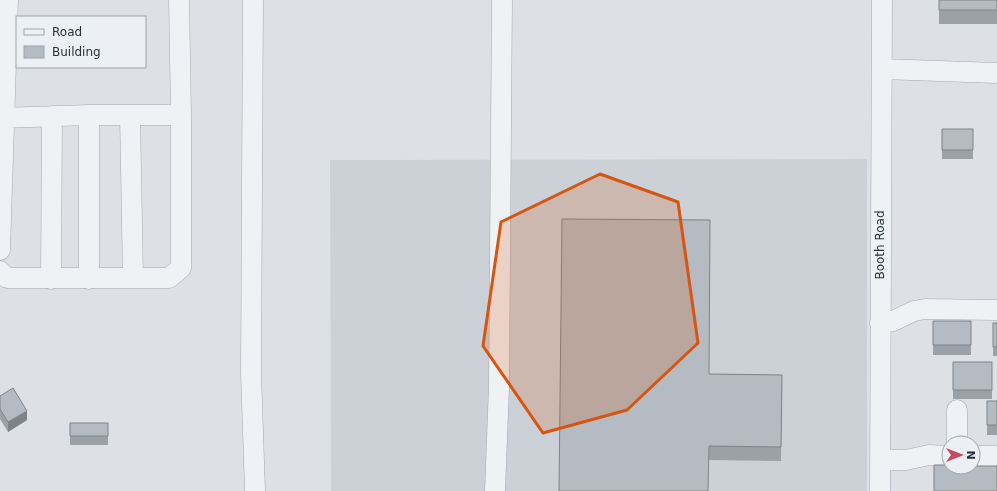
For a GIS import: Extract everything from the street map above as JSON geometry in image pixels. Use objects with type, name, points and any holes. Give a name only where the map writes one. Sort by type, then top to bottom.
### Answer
[{"type":"street","points":[[0,250],[3,118],[8,0]]},
{"type":"street","points":[[0,271],[7,278],[169,278],[181,268],[181,115],[178,0]]},
{"type":"street","points":[[253,0],[250,373],[255,491]]},
{"type":"street","points":[[495,491],[500,386],[502,0]]},
{"type":"street","name":"Booth Road","points":[[880,491],[882,0]]},
{"type":"street","points":[[882,69],[997,73]]},
{"type":"street","points":[[3,118],[130,114],[181,115]]},
{"type":"street","points":[[130,114],[133,277]]},
{"type":"street","points":[[89,115],[89,278]]},
{"type":"street","points":[[51,279],[52,116]]},
{"type":"street","points":[[880,323],[893,321],[914,310],[997,310]]},
{"type":"street","points":[[957,410],[957,435]]},
{"type":"street","points":[[880,460],[906,460],[929,456],[941,456]]},
{"type":"street","points":[[981,456],[997,456]]},
{"type":"highlighted area","points":[[600,174],[678,202],[698,343],[627,410],[543,433],[483,346],[501,222]]},
{"type":"shaded area","points":[[867,159],[867,491],[331,491],[330,160]]},
{"type":"building","points":[[939,0],[997,0],[997,10],[939,10]]},
{"type":"building","points":[[942,129],[973,129],[973,150],[942,150]]},
{"type":"building","points":[[562,219],[710,220],[709,374],[782,375],[781,447],[709,446],[708,491],[559,491]]},
{"type":"building","points":[[933,321],[971,321],[971,345],[933,345]]},
{"type":"building","points":[[993,323],[997,323],[997,347],[993,347]]},
{"type":"building","points":[[953,362],[992,362],[992,390],[953,390]]},
{"type":"building","points":[[13,388],[27,411],[8,422],[0,409],[0,396]]},
{"type":"building","points":[[987,401],[997,401],[997,425],[987,425]]},
{"type":"building","points":[[70,423],[108,423],[108,436],[70,436]]},
{"type":"building","points":[[934,465],[941,465],[941,475],[981,475],[981,466],[997,466],[997,491],[934,491]]}]
